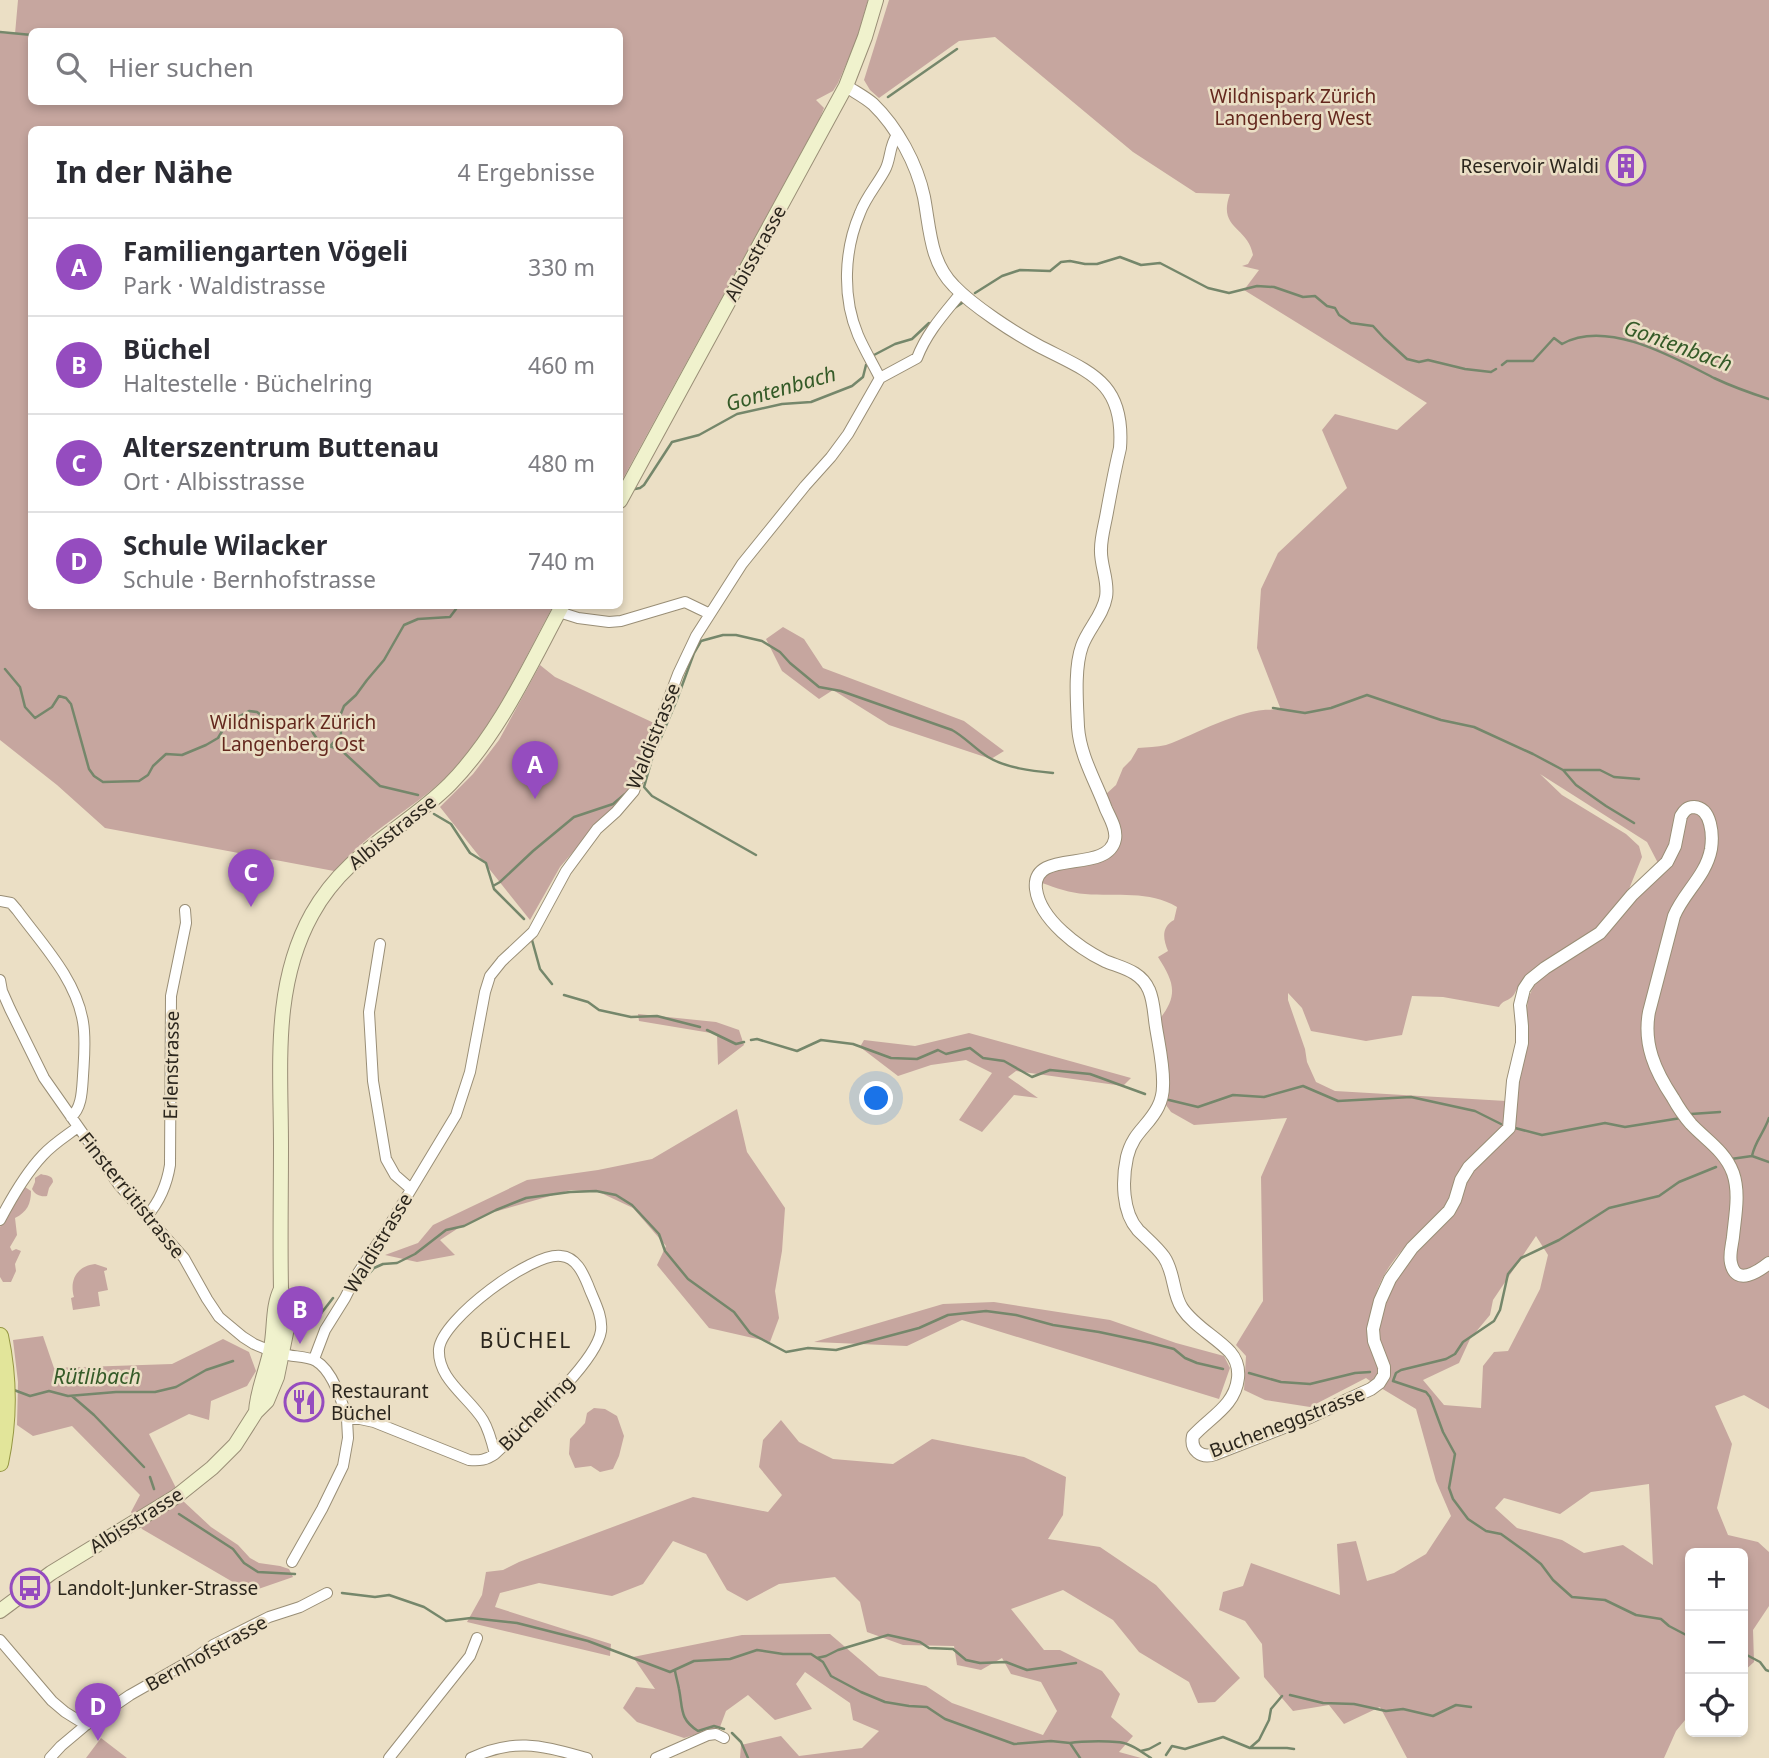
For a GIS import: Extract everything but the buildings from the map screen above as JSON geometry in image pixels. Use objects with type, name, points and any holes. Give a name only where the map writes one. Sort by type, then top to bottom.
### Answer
[{"type":"main road","name":"Albisstrasse","points":[[623,495],[846,86],[877,0]]},
{"type":"main road","name":"Albisstrasse","points":[[0,1611],[51,1573],[156,1510],[197,1481],[234,1445],[256,1412],[267,1401],[277,1377],[277,1352],[287,1328],[281,1289],[280,1036],[285,989],[294,953],[311,915],[339,877],[363,853],[449,786],[479,750],[496,725],[560,609]]},
{"type":"main road","points":[[0,1463],[7,1414],[7,1382],[1,1343]]},
{"type":"street","name":"Bucheneggstrasse","points":[[846,86],[874,105],[897,135],[912,162],[923,193],[936,258],[948,279],[961,293],[1023,336],[1090,374],[1110,393],[1119,414],[1119,448],[1101,551],[1106,599],[1082,645],[1078,669],[1078,723],[1081,743],[1113,826],[1115,841],[1110,850],[1102,856],[1047,867],[1040,873],[1036,887],[1043,907],[1065,934],[1097,957],[1136,974],[1146,984],[1151,995],[1162,1065],[1163,1091],[1158,1106],[1137,1133],[1129,1151],[1125,1177],[1128,1213],[1136,1227],[1168,1264],[1178,1301],[1184,1311],[1230,1352],[1236,1360],[1238,1371],[1236,1387],[1229,1403],[1193,1436],[1196,1452],[1206,1456],[1215,1454],[1310,1417],[1371,1389],[1381,1381],[1384,1367],[1374,1341],[1373,1329],[1380,1301],[1390,1279],[1412,1248],[1449,1212],[1466,1170],[1509,1128],[1513,1081],[1523,1035],[1520,1004],[1524,989],[1536,975],[1593,939],[1632,895],[1667,862],[1675,845],[1683,813],[1695,807],[1702,810],[1707,817],[1711,848],[1700,875],[1674,916],[1649,1012],[1646,1042],[1657,1071],[1680,1109],[1690,1123],[1723,1155],[1734,1175],[1737,1202],[1730,1255],[1732,1268],[1738,1274],[1748,1276],[1769,1263]]},
{"type":"street","points":[[897,135],[892,142],[887,167],[860,212],[851,241],[847,271],[851,314],[880,378],[917,358],[933,326],[961,293]]},
{"type":"street","name":"Waldistrasse","points":[[314,1360],[325,1330],[444,1137],[460,1104],[470,1072],[490,976],[533,932],[566,870],[597,829],[634,791],[678,674],[696,635],[753,549],[848,434],[880,378]]},
{"type":"street","points":[[560,609],[578,618],[609,622],[685,602],[710,614]]},
{"type":"street","points":[[0,901],[11,903],[61,968],[79,1004],[85,1035],[83,1074],[74,1122],[31,1168],[0,1220]]},
{"type":"street","name":"Erlenstrasse","points":[[147,1216],[164,1191],[170,1166],[171,996],[186,923],[185,910]]},
{"type":"street","points":[[380,944],[369,1012],[373,1081],[386,1159],[395,1175],[411,1189]]},
{"type":"street","name":"Finsterrütistrasse","points":[[0,980],[10,1009],[44,1078],[120,1185],[184,1258],[219,1317],[254,1344],[277,1352]]},
{"type":"street","name":"Büchelring","points":[[347,1419],[374,1422],[469,1460],[486,1460],[495,1454],[572,1379],[588,1358],[600,1334],[600,1318],[584,1275],[575,1263],[565,1256],[546,1257],[516,1272],[467,1309],[449,1329],[441,1343],[440,1357],[447,1375],[483,1419],[495,1454]]},
{"type":"street","points":[[277,1352],[314,1360],[322,1367],[339,1392],[347,1419],[348,1438],[343,1466],[292,1562]]},
{"type":"street","name":"Bernhofstrasse","points":[[50,1758],[86,1725],[213,1645],[269,1617],[300,1607],[327,1593]]},
{"type":"street","points":[[389,1758],[470,1656],[477,1639]]},
{"type":"street","points":[[0,1640],[52,1701],[86,1725]]},
{"type":"street","points":[[656,1758],[708,1735],[716,1734],[724,1738]]},
{"type":"street","points":[[471,1758],[490,1749],[512,1745],[538,1746],[587,1758]]},
{"type":"green space","name":"Wildnispark Zürich Langenberg Ost","points":[[18,0],[868,0],[856,41],[838,83],[833,91],[816,100],[824,108],[820,118],[623,479],[623,126],[28,126],[28,609],[551,609],[492,718],[462,759],[437,786],[373,834],[334,871],[105,828],[57,785],[0,740],[0,33],[15,34]]},
{"type":"green space","name":"Wildnispark Zürich Langenberg West","points":[[889,0],[1769,0],[1769,1409],[1744,1395],[1715,1406],[1732,1444],[1717,1508],[1728,1535],[1758,1542],[1769,1552],[1769,1606],[1753,1630],[1754,1662],[1748,1667],[1748,1548],[1685,1548],[1685,1720],[1676,1731],[1664,1758],[1407,1758],[1380,1707],[1344,1724],[1329,1705],[1293,1711],[1264,1677],[1262,1644],[1245,1621],[1219,1610],[1223,1592],[1243,1586],[1251,1563],[1340,1595],[1337,1544],[1356,1541],[1367,1581],[1394,1573],[1426,1554],[1451,1516],[1436,1481],[1416,1409],[1381,1388],[1389,1373],[1376,1334],[1379,1315],[1390,1288],[1406,1262],[1453,1214],[1472,1171],[1515,1129],[1516,1084],[1527,1041],[1528,1002],[1534,987],[1540,978],[1602,937],[1659,865],[1647,842],[1540,774],[1562,795],[1626,834],[1639,846],[1642,857],[1627,894],[1598,929],[1574,945],[1570,944],[1559,955],[1532,972],[1512,997],[1499,1007],[1443,997],[1412,996],[1402,1035],[1366,1041],[1311,1031],[1302,1008],[1288,993],[1307,1062],[1316,1082],[1335,1091],[1506,1101],[1506,1115],[1500,1130],[1462,1169],[1447,1204],[1399,1254],[1380,1283],[1368,1328],[1369,1340],[1378,1364],[1373,1383],[1366,1378],[1310,1407],[1265,1400],[1244,1390],[1246,1356],[1236,1345],[1263,1301],[1261,1177],[1287,1118],[1194,1125],[1171,1112],[1164,1102],[1169,1097],[1169,1086],[1159,1020],[1170,1003],[1172,988],[1168,974],[1158,957],[1168,951],[1164,934],[1167,926],[1174,920],[1177,907],[1144,896],[1079,893],[1042,883],[1046,874],[1052,870],[1097,863],[1115,853],[1120,844],[1120,832],[1105,795],[1116,785],[1123,768],[1138,748],[1166,745],[1222,721],[1252,712],[1281,710],[1257,648],[1261,589],[1278,553],[1347,488],[1322,430],[1335,414],[1397,430],[1427,403],[1244,290],[1259,270],[1242,266],[1248,264],[1253,255],[1250,245],[1227,214],[1230,194],[1196,193],[1133,152],[995,37],[959,41],[879,98],[864,80]],"holes":[[[1536,1236],[1548,1255],[1540,1289],[1508,1351],[1494,1352],[1483,1366],[1481,1408],[1444,1405],[1423,1380],[1459,1363],[1470,1339],[1490,1315],[1493,1300]],[[1649,1484],[1653,1565],[1623,1545],[1584,1553],[1562,1540],[1517,1528],[1495,1508],[1504,1498],[1560,1514],[1591,1492]]]},
{"type":"green space","points":[[783,627],[804,639],[823,668],[964,721],[1004,751],[991,759],[889,725],[833,690],[819,699],[782,671],[766,639]]},
{"type":"green space","points":[[540,665],[555,677],[654,723],[629,791],[560,867],[530,920],[440,807],[473,774],[499,740]]},
{"type":"green space","points":[[638,1014],[716,1022],[739,1030],[744,1045],[718,1065],[717,1034],[639,1021]]},
{"type":"green space","points":[[969,1033],[1131,1078],[1123,1086],[1016,1071],[1008,1077],[1038,1098],[1014,1095],[982,1132],[959,1120],[992,1073],[966,1060],[931,1065],[898,1076],[860,1047],[864,1040],[915,1046]]},
{"type":"green space","points":[[737,1109],[747,1152],[785,1208],[782,1251],[775,1291],[779,1318],[770,1342],[709,1328],[657,1265],[666,1246],[633,1208],[599,1192],[571,1190],[487,1214],[440,1240],[455,1255],[417,1262],[385,1255],[418,1243],[433,1225],[527,1180],[652,1159]]},
{"type":"green space","points":[[41,1174],[53,1180],[47,1196],[38,1195],[32,1189],[35,1178]]},
{"type":"green space","points":[[25,1187],[31,1191],[30,1200],[23,1213],[15,1218],[17,1235],[10,1247],[12,1251],[21,1251],[11,1282],[3,1282],[0,1277],[0,1227],[15,1195]]},
{"type":"green space","points":[[95,1264],[107,1268],[104,1271],[108,1290],[98,1292],[100,1306],[73,1310],[71,1298],[74,1297],[76,1275],[83,1268]]},
{"type":"green space","points":[[994,1302],[1110,1320],[1224,1356],[1230,1368],[1219,1399],[962,1320],[907,1346],[814,1342],[943,1304]]},
{"type":"green space","points":[[43,1336],[54,1368],[172,1364],[223,1339],[249,1352],[256,1371],[247,1386],[211,1401],[209,1420],[189,1414],[149,1434],[182,1500],[211,1527],[238,1545],[250,1558],[259,1563],[289,1569],[293,1577],[250,1592],[142,1529],[131,1512],[140,1495],[72,1426],[33,1436],[17,1425],[18,1382],[13,1340]]},
{"type":"green space","points":[[594,1408],[605,1409],[617,1416],[624,1436],[613,1469],[600,1472],[591,1466],[575,1468],[569,1454],[570,1439],[585,1423],[587,1413]]},
{"type":"green space","points":[[781,1420],[799,1442],[833,1459],[893,1464],[932,1439],[1024,1457],[1066,1477],[1063,1515],[1048,1539],[1100,1547],[1156,1585],[1240,1678],[1215,1702],[1198,1703],[1189,1682],[1139,1652],[1113,1620],[1063,1590],[1011,1609],[1044,1650],[1060,1650],[1102,1671],[1120,1694],[1111,1717],[1133,1736],[1119,1752],[1141,1758],[740,1758],[741,1745],[781,1736],[799,1756],[862,1748],[879,1731],[853,1720],[850,1703],[805,1672],[796,1684],[812,1709],[775,1720],[748,1695],[726,1711],[720,1727],[684,1738],[637,1722],[623,1708],[636,1687],[655,1689],[633,1657],[742,1635],[830,1634],[879,1676],[926,1686],[952,1703],[1043,1735],[1057,1711],[1041,1682],[1011,1674],[1002,1658],[981,1670],[957,1665],[954,1646],[903,1645],[867,1632],[860,1602],[835,1577],[779,1584],[747,1601],[727,1590],[706,1554],[673,1541],[643,1584],[612,1596],[539,1583],[500,1593],[495,1607],[611,1644],[610,1656],[467,1622],[482,1595],[486,1572],[503,1570],[693,1497],[768,1512],[782,1495],[759,1467],[763,1440]]},
{"type":"green space","points":[[101,1738],[127,1758],[86,1758]]},
{"type":"waterway","points":[[0,32],[28,35]]},
{"type":"waterway","points":[[888,97],[957,49]]},
{"type":"waterway","name":"Gontenbach","points":[[975,293],[1002,276],[1020,270],[1050,271],[1061,262],[1097,264],[1120,257],[1141,265],[1160,263],[1208,288],[1229,293],[1257,286],[1274,287],[1303,297],[1315,296],[1327,306],[1335,308],[1339,315],[1351,323],[1373,326],[1407,359],[1419,362],[1428,360],[1491,372],[1496,369]]},
{"type":"waterway","name":"Gontenbach","points":[[953,309],[962,303]]},
{"type":"waterway","name":"Gontenbach","points":[[874,355],[912,339],[929,323]]},
{"type":"waterway","name":"Gontenbach","points":[[1502,365],[1507,361],[1533,361],[1554,338],[1562,344],[1580,337],[1619,338],[1660,351],[1720,381],[1769,399]]},
{"type":"waterway","name":"Gontenbach","points":[[635,489],[644,485],[672,442],[699,435],[737,414],[782,404],[811,402],[852,386],[863,377],[866,365]]},
{"type":"waterway","name":"Gontenbach","points":[[331,745],[341,734],[340,716],[344,706],[384,660],[404,625],[418,619],[450,617],[456,609]]},
{"type":"waterway","points":[[756,855],[652,796],[644,787],[652,759],[701,641],[723,635],[762,641],[780,652],[819,687],[841,691],[952,730],[988,757],[1003,764],[1053,773]]},
{"type":"waterway","name":"Gontenbach","points":[[5,669],[20,687],[25,707],[35,718],[52,707],[59,696],[66,698],[71,704],[89,769],[103,782],[139,781],[148,775],[166,754],[182,755],[206,745],[218,738],[227,723],[249,711],[278,722],[304,717],[320,743],[341,750],[380,786],[418,795]]},
{"type":"waterway","points":[[1273,708],[1305,713],[1331,708],[1367,695],[1441,720],[1474,727],[1563,770],[1576,785],[1634,823]]},
{"type":"waterway","points":[[1564,770],[1600,770],[1614,777],[1639,779]]},
{"type":"waterway","points":[[493,886],[574,817],[613,804],[625,794]]},
{"type":"waterway","points":[[434,814],[451,824],[470,853],[486,863],[494,889],[524,919]]},
{"type":"waterway","points":[[532,940],[540,969],[552,984]]},
{"type":"waterway","points":[[564,995],[588,1002],[599,1010],[631,1017],[657,1016],[700,1027]]},
{"type":"waterway","points":[[707,1030],[736,1044],[744,1042]]},
{"type":"waterway","points":[[751,1040],[757,1039],[797,1051],[821,1040],[853,1044],[891,1058],[917,1059],[938,1050],[946,1054],[970,1048],[983,1058],[1004,1061],[1032,1077],[1050,1070],[1090,1074],[1145,1094]]},
{"type":"waterway","points":[[1169,1100],[1198,1107],[1233,1095],[1264,1097],[1303,1086],[1338,1101],[1411,1097],[1475,1111],[1501,1124]]},
{"type":"waterway","points":[[1691,1114],[1720,1112]]},
{"type":"waterway","points":[[1515,1128],[1542,1135],[1605,1123],[1625,1127],[1681,1118]]},
{"type":"waterway","points":[[1752,1156],[1769,1118]]},
{"type":"waterway","points":[[1731,1159],[1752,1156],[1769,1162]]},
{"type":"waterway","points":[[1685,1634],[1661,1619],[1636,1615],[1605,1600],[1572,1597],[1526,1552],[1501,1534],[1486,1531],[1468,1519],[1453,1499],[1449,1488],[1455,1454],[1443,1432],[1430,1397],[1426,1392],[1393,1381],[1396,1373],[1401,1370],[1446,1359],[1455,1354],[1463,1342],[1494,1321],[1500,1310],[1508,1274],[1521,1258],[1559,1240],[1609,1208],[1659,1196],[1679,1182],[1716,1167]]},
{"type":"waterway","points":[[361,1283],[374,1268],[397,1263],[415,1254],[446,1230],[464,1226],[526,1198],[596,1191],[616,1195],[632,1205],[659,1234],[665,1251],[688,1279],[734,1312],[750,1333],[786,1352],[808,1348],[836,1350],[919,1328],[948,1315],[986,1311],[1151,1343],[1174,1349],[1197,1363],[1223,1369]]},
{"type":"waterway","points":[[297,1330],[316,1320],[333,1298]]},
{"type":"waterway","name":"Rütlibach","points":[[14,1390],[30,1396],[49,1391],[68,1396],[155,1392],[176,1387],[206,1370],[233,1361]]},
{"type":"waterway","points":[[1249,1373],[1281,1382],[1310,1384],[1370,1372]]},
{"type":"waterway","points":[[72,1396],[144,1467]]},
{"type":"waterway","points":[[150,1477],[154,1489]]},
{"type":"waterway","points":[[179,1514],[233,1549],[244,1563],[258,1572],[295,1574]]},
{"type":"waterway","points":[[342,1593],[375,1597],[389,1595],[424,1607],[446,1621],[471,1618],[517,1623],[588,1641],[670,1672],[694,1661],[730,1659],[757,1650],[811,1654],[823,1662],[831,1676],[885,1702],[927,1707],[945,1719],[1014,1744],[1051,1741],[1070,1743],[1080,1758]]},
{"type":"waterway","points":[[817,1658],[888,1635],[920,1642],[929,1648],[953,1649],[966,1660],[980,1663],[1006,1662],[1027,1670],[1076,1663]]},
{"type":"waterway","points":[[1748,1656],[1769,1671]]},
{"type":"waterway","points":[[675,1671],[683,1713],[692,1727],[698,1731],[714,1726],[724,1729]]},
{"type":"waterway","points":[[1290,1695],[1323,1703],[1354,1704],[1386,1711],[1403,1709],[1433,1716],[1456,1705],[1471,1707]]},
{"type":"waterway","points":[[1251,1747],[1259,1740],[1269,1720],[1271,1709],[1282,1696]]},
{"type":"waterway","points":[[732,1733],[741,1742],[748,1758]]},
{"type":"waterway","points":[[1166,1755],[1172,1746],[1185,1749],[1223,1737],[1250,1748],[1294,1749]]},
{"type":"waterway","points":[[1070,1743],[1122,1743],[1151,1758]]},
{"type":"waterway","points":[[1141,1751],[1160,1743]]},
{"type":"place","name":"Reservoir Waldi","points":[[1626,166]]},
{"type":"place","name":"Familiengarten Vögeli","points":[[535,799]]},
{"type":"place","name":"Alterszentrum Buttenau","points":[[251,907]]},
{"type":"place","name":"Büchel","points":[[300,1344]]},
{"type":"place","name":"Restaurant Büchel","points":[[304,1402]]},
{"type":"place","name":"Landolt-Junker-Strasse","points":[[30,1588]]},
{"type":"place","name":"Schule Wilacker","points":[[98,1741]]},
{"type":"district","name":"BÜCHEL","points":[[526,1341]]}]
